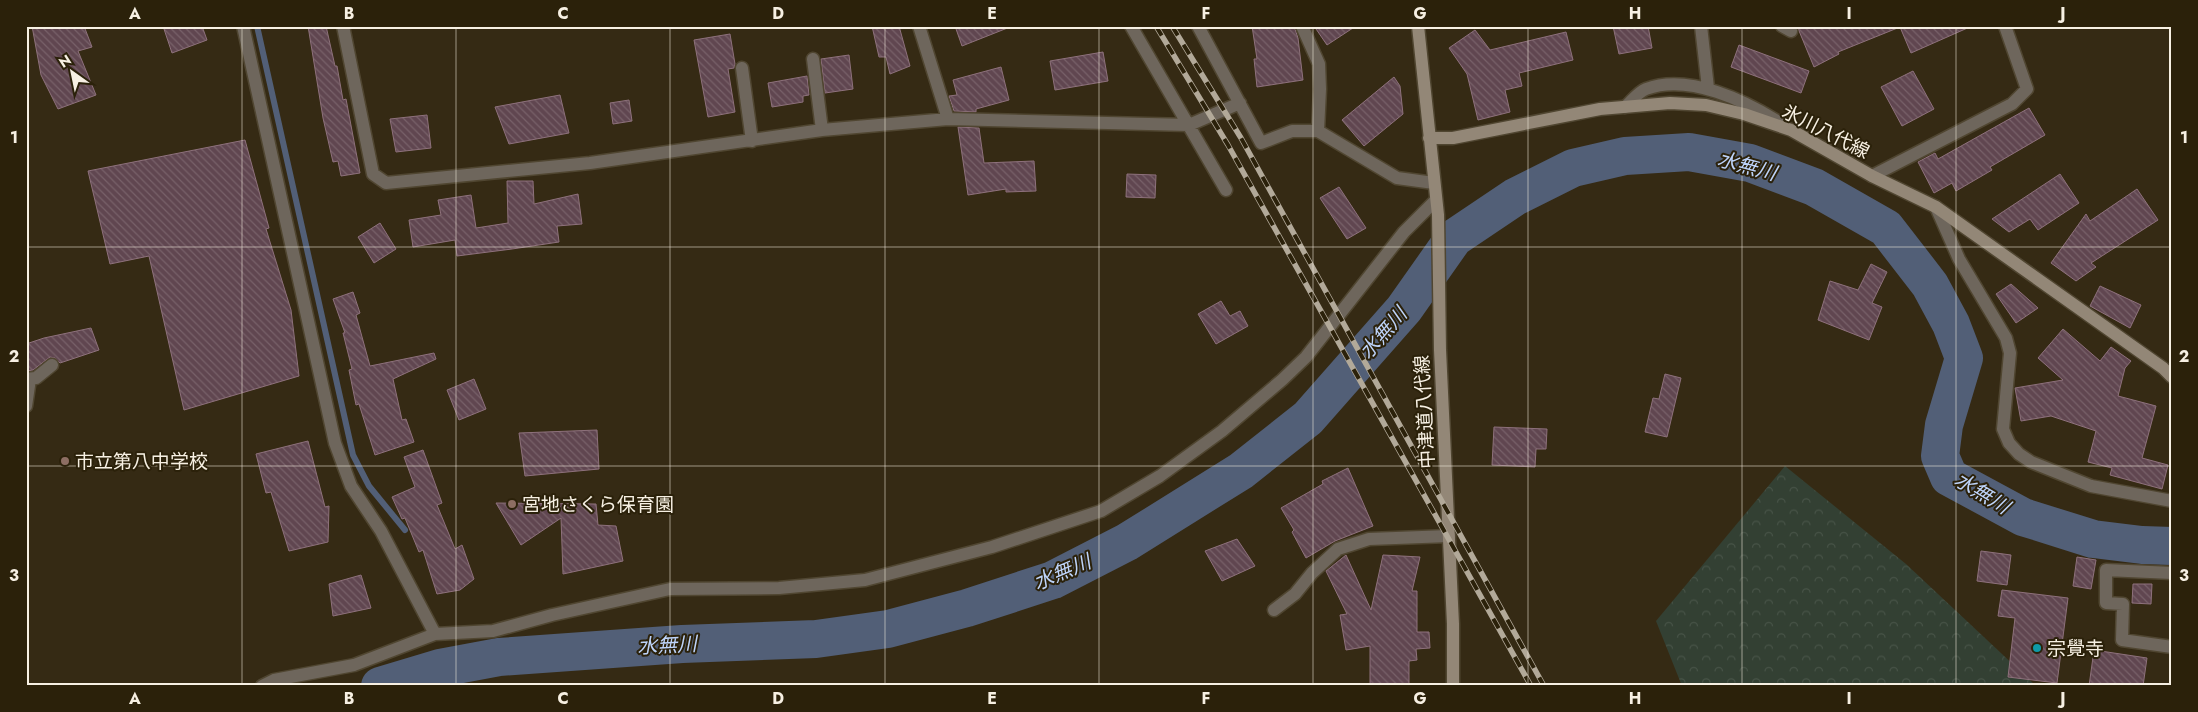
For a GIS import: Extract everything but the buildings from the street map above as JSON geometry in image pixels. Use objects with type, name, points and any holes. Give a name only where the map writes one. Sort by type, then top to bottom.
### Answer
[{"type":"main road","points":[[1418,26],[1429,138]]},
{"type":"main road","name":"氷川八代線","points":[[1429,138],[1453,138],[1600,109],[1670,102],[1706,105],[1744,114],[1791,130],[1872,176],[1936,207],[2163,368],[2172,377]]},
{"type":"main road","name":"中津道八代線","points":[[1429,138],[1438,215],[1439,311],[1453,624],[1453,686]]},
{"type":"street","points":[[243,26],[335,443],[351,486],[381,532],[435,634]]},
{"type":"street","points":[[342,26],[373,174],[386,183],[590,163],[822,130],[948,119],[1189,125],[1240,103]]},
{"type":"street","points":[[919,26],[948,119]]},
{"type":"street","points":[[1130,26],[1226,190]]},
{"type":"street","points":[[1198,26],[1262,143],[1292,131],[1318,131],[1398,178],[1434,183]]},
{"type":"street","points":[[1302,26],[1319,64],[1318,131]]},
{"type":"street","points":[[1701,26],[1708,88]]},
{"type":"street","points":[[1872,176],[2012,104],[2026,88],[2005,26]]},
{"type":"street","points":[[814,59],[822,130]]},
{"type":"street","points":[[742,68],[752,141]]},
{"type":"street","points":[[1625,107],[1645,89],[1671,86],[1708,88],[1755,107],[1791,130]]},
{"type":"street","points":[[262,686],[274,680],[354,665],[435,634],[493,631],[552,615],[670,589],[779,588],[865,580],[992,547],[1101,511],[1160,476],[1222,431],[1282,380],[1306,357],[1404,232],[1436,200]]},
{"type":"street","points":[[1936,207],[1959,259],[2006,338],[2010,353],[2003,429],[2009,444],[2018,454],[2031,462],[2091,486],[2172,501]]},
{"type":"street","points":[[26,406],[28,379],[36,378],[52,365]]},
{"type":"street","points":[[1274,610],[1295,594],[1312,573],[1338,549],[1369,539],[1449,536]]},
{"type":"street","points":[[2172,573],[2106,570],[2106,603],[2123,604],[2122,640],[2172,646]]},
{"type":"green space","points":[[1785,466],[1906,564],[2036,686],[1682,686],[1656,621]]},
{"type":"waterway","points":[[257,26],[353,455],[369,486],[405,530]]},
{"type":"waterway","name":"水無川","points":[[380,686],[440,668],[499,657],[682,644],[816,639],[888,629],[967,608],[1053,580],[1127,542],[1241,471],[1308,418],[1404,309],[1454,238],[1515,197],[1573,168],[1625,156],[1689,152],[1750,163],[1814,187],[1886,228],[1930,285],[1951,324],[1964,358],[1944,425],[1940,456],[1949,477],[2023,517],[2093,539],[2142,545],[2172,546]]},
{"type":"waterway","points":[[437,653],[440,668]]},
{"type":"railway","points":[[1156,26],[1228,145],[1531,686]]},
{"type":"railway","points":[[1172,26],[1241,138],[1544,686]]},
{"type":"place","name":"市立第八中学校","points":[[65,461]]},
{"type":"place","name":"宮地さくら保育園","points":[[512,504]]},
{"type":"place","name":"宗覺寺","points":[[2037,648]]}]
